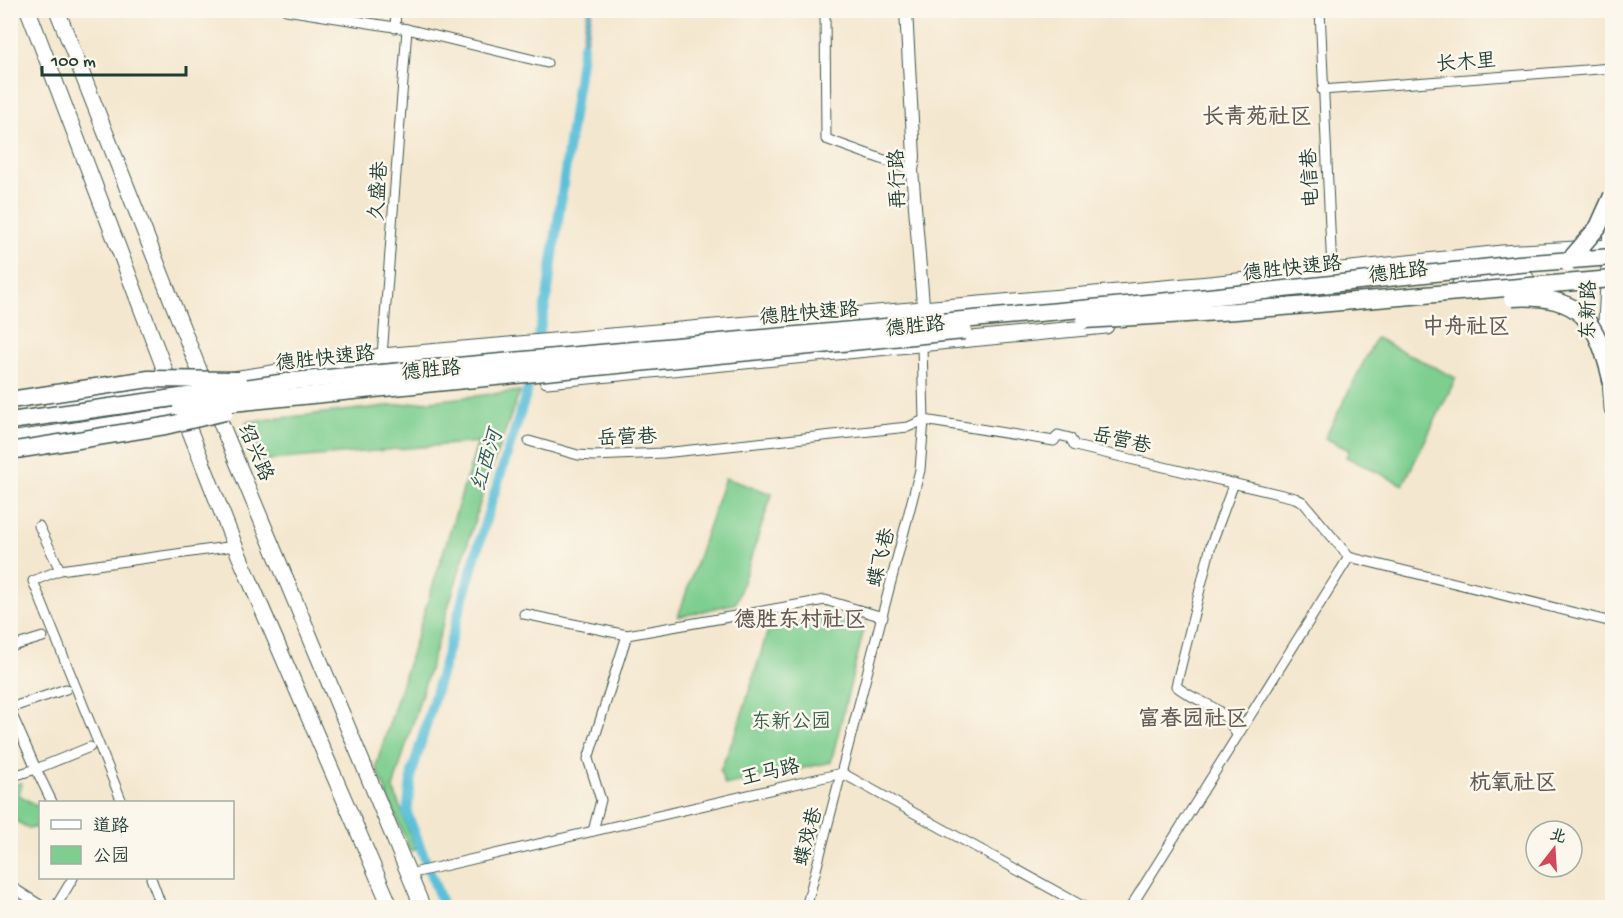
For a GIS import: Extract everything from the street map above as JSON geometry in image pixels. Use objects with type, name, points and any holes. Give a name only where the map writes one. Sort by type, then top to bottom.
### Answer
[{"type":"highway","points":[[1486,298],[1547,274],[1568,262],[1598,227],[1612,196]]},
{"type":"highway","name":"德胜快速路","points":[[10,432],[292,388],[1083,320],[1236,311],[1611,263]]},
{"type":"highway","name":"德胜快速路","points":[[10,421],[292,388],[1520,264],[1611,263]]},
{"type":"highway","points":[[1236,311],[1269,317],[1486,298],[1541,296],[1572,308],[1599,337],[1612,383]]},
{"type":"highway","points":[[10,400],[149,379],[292,388]]},
{"type":"highway","points":[[10,451],[165,426],[292,388]]},
{"type":"main road","points":[[28,10],[235,546],[392,908]]},
{"type":"main road","name":"绍兴路","points":[[57,10],[205,385],[416,872],[423,908]]},
{"type":"main road","name":"东新路","points":[[1612,210],[1611,263],[1606,322],[1612,410]]},
{"type":"main road","name":"德胜路","points":[[10,413],[173,390],[382,356],[924,309],[1502,254],[1611,263]]},
{"type":"main road","name":"德胜路","points":[[10,440],[183,413],[922,346],[1215,316],[1611,263]]},
{"type":"main road","points":[[92,401],[103,404],[107,413],[107,421],[100,426]]},
{"type":"street","points":[[286,10],[407,29],[548,63]]},
{"type":"street","points":[[395,28],[396,10]]},
{"type":"street","points":[[825,10],[826,139],[912,170]]},
{"type":"street","name":"再行路","points":[[906,10],[915,157],[912,170],[924,309],[922,346]]},
{"type":"street","name":"电信巷","points":[[1320,10],[1332,271]]},
{"type":"street","name":"久盛巷","points":[[382,356],[407,29]]},
{"type":"street","name":"长木里","points":[[1322,90],[1612,68]]},
{"type":"street","name":"蝶飞巷","points":[[842,773],[920,470],[924,420],[922,346]]},
{"type":"street","name":"岳营巷","points":[[528,441],[579,455],[651,454],[909,427],[924,420],[1054,441],[1058,435],[1070,438],[1075,446],[1234,483],[1303,502],[1349,557]]},
{"type":"street","points":[[1234,483],[1212,545],[1176,686],[1216,708],[1229,720],[1237,735]]},
{"type":"street","points":[[39,526],[60,570]]},
{"type":"street","points":[[122,801],[33,580],[60,570],[235,546]]},
{"type":"street","points":[[1130,908],[1349,557],[1612,622]]},
{"type":"street","points":[[524,614],[627,635],[825,600],[883,617]]},
{"type":"street","points":[[593,831],[602,800],[588,759],[627,635]]},
{"type":"street","points":[[10,647],[43,637]]},
{"type":"street","points":[[52,801],[10,709],[66,688]]},
{"type":"street","points":[[10,777],[90,747]]},
{"type":"street","points":[[842,773],[1086,908]]},
{"type":"street","name":"王马路","points":[[416,872],[842,773]]},
{"type":"street","name":"蝶戏巷","points":[[806,908],[842,773]]},
{"type":"street","points":[[54,908],[72,879]]},
{"type":"street","points":[[151,879],[162,908]]},
{"type":"street","points":[[10,886],[45,908]]},
{"type":"green space","points":[[1376,338],[1456,378],[1403,485],[1346,457],[1349,450],[1325,438]]},
{"type":"green space","points":[[520,391],[488,477],[393,788],[416,850],[410,851],[376,766],[478,442],[260,461],[246,422]]},
{"type":"green space","points":[[725,478],[772,494],[736,603],[678,617]]},
{"type":"green space","name":"东新公园","points":[[823,616],[865,625],[831,762],[725,785],[720,771],[737,730],[768,630]]},
{"type":"green space","points":[[22,783],[19,795],[39,807],[39,822],[35,828],[28,828],[11,818],[11,784]]},
{"type":"water","points":[[588,10],[592,11],[583,58],[578,61]]},
{"type":"waterway","name":"红西河","points":[[536,348],[547,297],[583,46]]},
{"type":"waterway","name":"红西河","points":[[444,908],[407,813],[412,773],[532,369]]},
{"type":"district","name":"长青苑社区","points":[[1257,115]]},
{"type":"district","name":"中舟社区","points":[[1466,325]]},
{"type":"district","name":"德胜东村社区","points":[[800,618]]},
{"type":"district","name":"富春园社区","points":[[1193,717]]},
{"type":"district","name":"杭氧社区","points":[[1513,781]]}]
